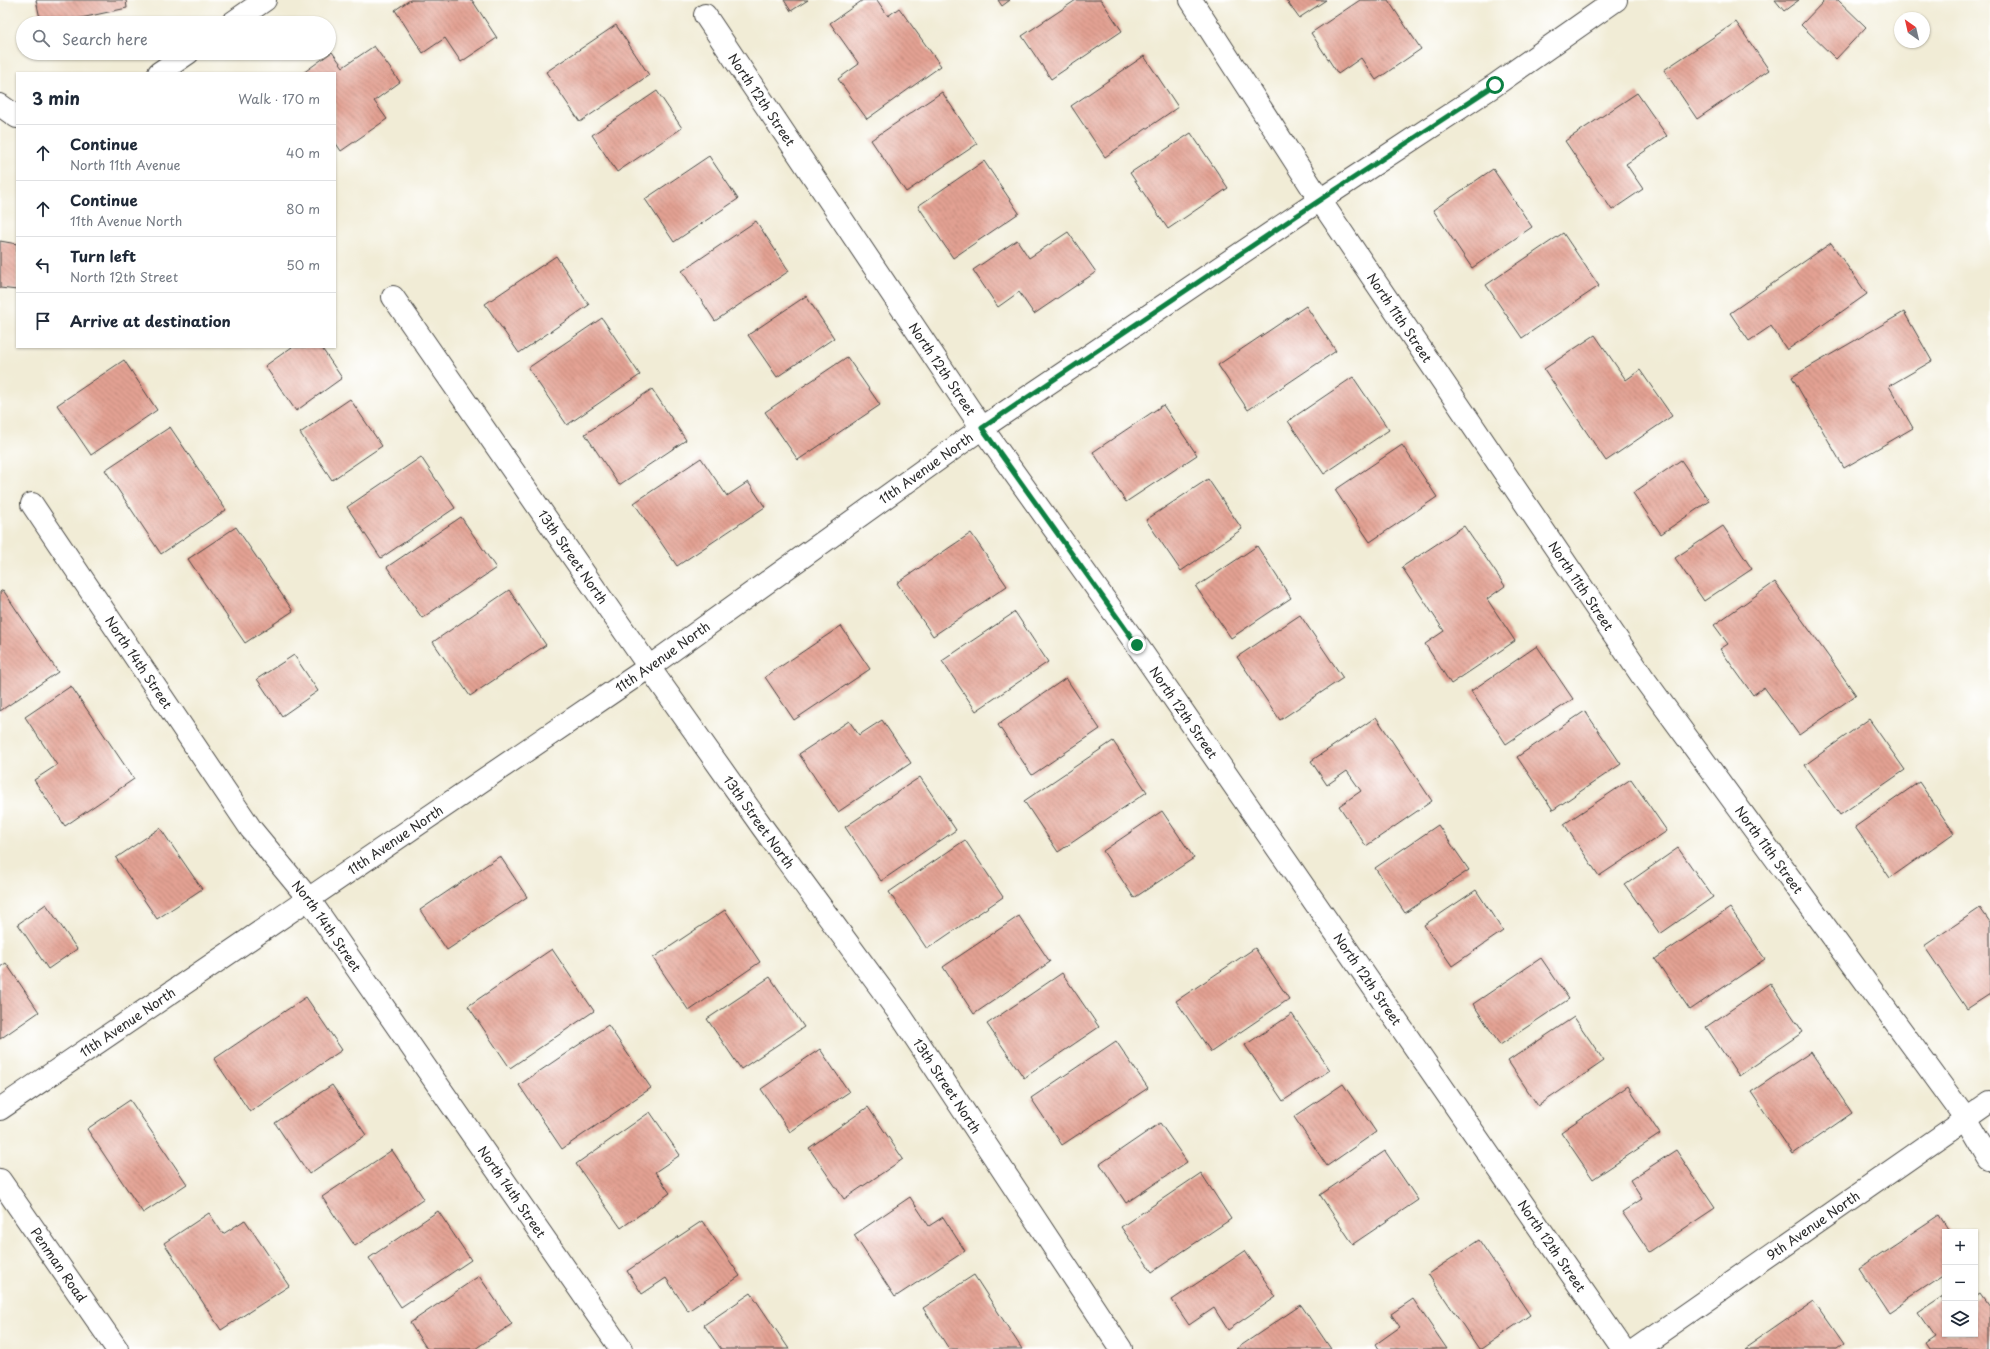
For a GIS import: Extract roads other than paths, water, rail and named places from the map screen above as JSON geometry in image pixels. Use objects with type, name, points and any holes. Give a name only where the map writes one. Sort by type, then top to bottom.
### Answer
[{"type":"street","points":[[242,16],[265,0]]},
{"type":"street","name":"North 11th Street","points":[[1191,0],[1320,200],[1642,676],[1966,1119],[1990,1160]]},
{"type":"street","name":"11th Avenue North","points":[[0,1109],[649,667],[982,428],[1320,200],[1495,85],[1616,0]]},
{"type":"street","name":"North 12th Street","points":[[705,16],[982,428],[1137,645],[1623,1349]]},
{"type":"street","points":[[160,72],[178,60]]},
{"type":"street","points":[[0,105],[16,116]]},
{"type":"street","name":"13th Street North","points":[[393,297],[649,667],[763,828],[899,1013],[1121,1349]]},
{"type":"street","name":"North 14th Street","points":[[32,504],[251,829],[308,898],[621,1349]]},
{"type":"street","name":"9th Avenue North","points":[[1636,1349],[1990,1102]]},
{"type":"street","name":"Penman Road","points":[[0,1180],[117,1349]]}]
